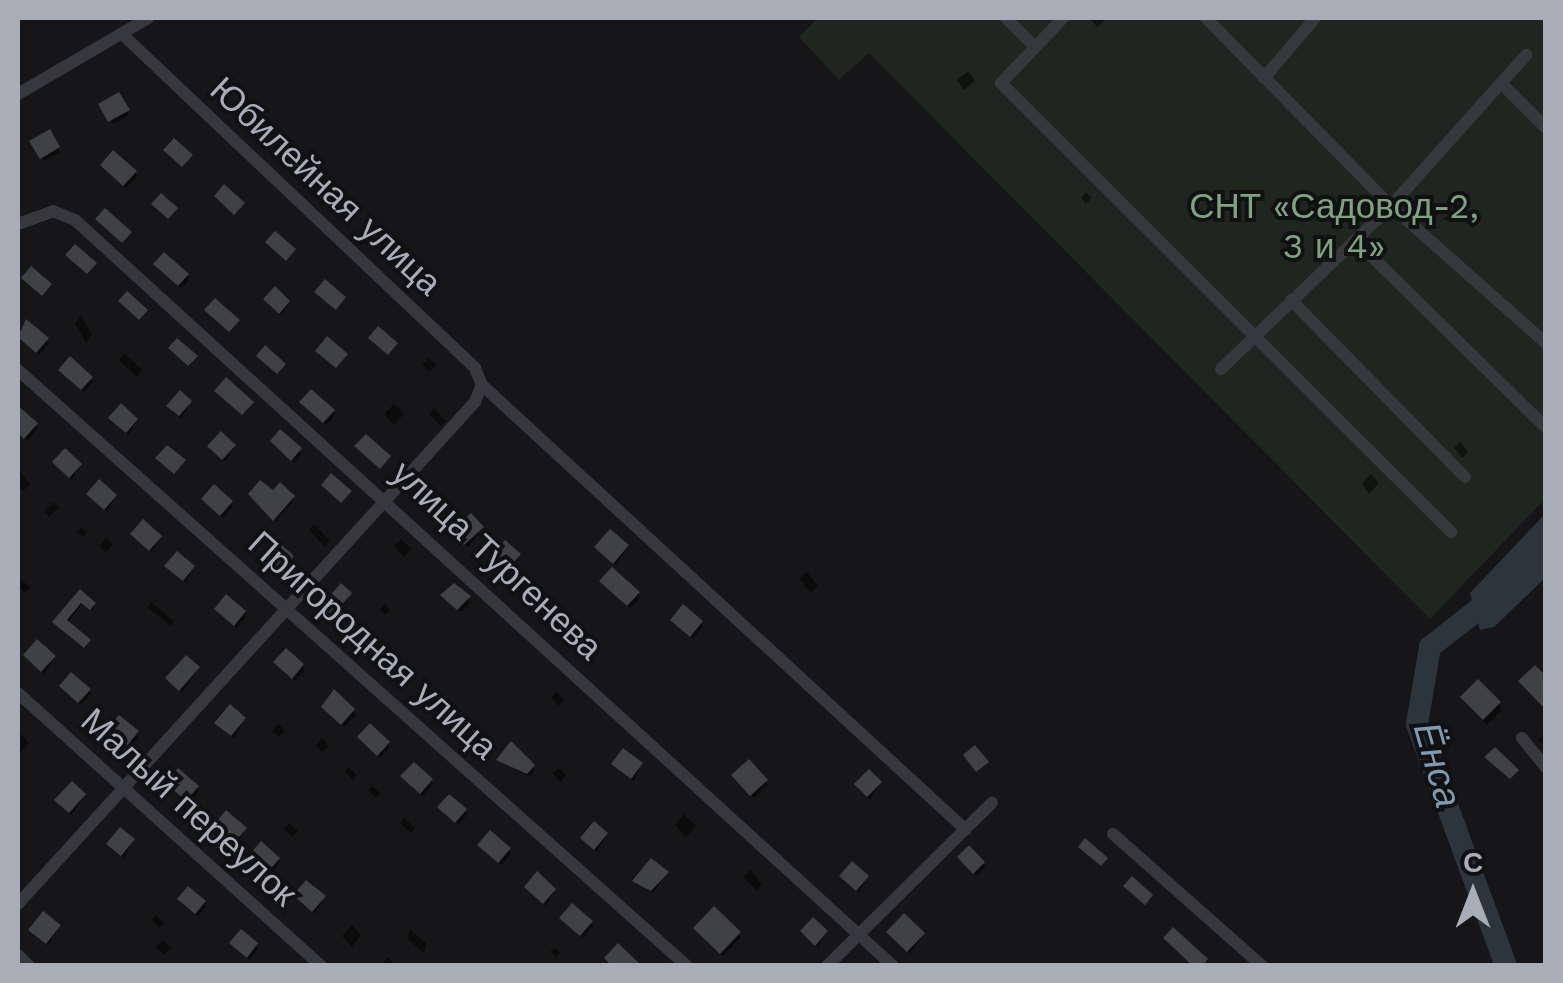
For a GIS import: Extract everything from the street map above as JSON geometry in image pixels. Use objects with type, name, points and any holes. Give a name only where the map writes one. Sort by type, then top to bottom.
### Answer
[{"type":"street","points":[[18,94],[148,18]]},
{"type":"street","points":[[1006,18],[1036,46]]},
{"type":"street","points":[[1064,18],[1001,82],[1451,532]]},
{"type":"street","points":[[1206,18],[1391,206],[1546,343]]},
{"type":"street","points":[[1264,78],[1314,18]]},
{"type":"street","name":"Юбилейная улица","points":[[122,34],[475,368],[482,385],[966,830]]},
{"type":"street","points":[[1222,369],[1391,206],[1526,55]]},
{"type":"street","points":[[1501,83],[1546,128]]},
{"type":"street","name":"улица Тургенева","points":[[18,224],[53,211],[76,220],[386,498],[893,966]]},
{"type":"street","points":[[1355,240],[1546,428]]},
{"type":"street","points":[[1291,300],[1465,476]]},
{"type":"street","name":"Пригородная улица","points":[[18,370],[687,966]]},
{"type":"street","points":[[18,904],[475,402],[482,385]]},
{"type":"street","name":"Малый переулок","points":[[18,693],[321,966]]},
{"type":"street","points":[[1522,738],[1546,768]]},
{"type":"street","points":[[827,966],[992,803]]},
{"type":"street","points":[[1113,834],[1262,966]]},
{"type":"street","points":[[18,955],[28,966]]},
{"type":"green space","name":"СНТ «Садовод-2, 3 и 4»","points":[[818,18],[1545,18],[1545,499],[1430,619],[869,53],[839,80],[799,37]]},
{"type":"shaded area","points":[[1545,514],[1545,578],[1494,627],[1480,630],[1470,593]]},
{"type":"building","points":[[119,92],[130,110],[108,122],[98,104]]},
{"type":"building","points":[[50,129],[60,147],[40,159],[29,141]]},
{"type":"building","points":[[174,138],[193,155],[182,167],[163,150]]},
{"type":"building","points":[[113,150],[137,171],[123,186],[100,165]]},
{"type":"building","points":[[224,184],[245,203],[234,215],[214,196]]},
{"type":"building","points":[[161,193],[178,208],[168,219],[151,204]]},
{"type":"building","points":[[105,208],[132,232],[122,243],[95,219]]},
{"type":"building","points":[[275,231],[296,249],[286,261],[265,242]]},
{"type":"building","points":[[75,244],[97,263],[87,274],[65,255]]},
{"type":"building","points":[[164,252],[189,274],[178,286],[153,264]]},
{"type":"building","points":[[31,266],[52,284],[42,296],[21,278]]},
{"type":"building","points":[[325,279],[346,297],[336,310],[314,292]]},
{"type":"building","points":[[275,286],[290,301],[279,314],[263,299]]},
{"type":"building","points":[[127,291],[148,310],[139,320],[118,301]]},
{"type":"building","points":[[215,298],[240,320],[229,332],[204,310]]},
{"type":"building","points":[[26,319],[49,338],[36,353],[18,337]]},
{"type":"building","points":[[378,326],[398,343],[388,355],[368,338]]},
{"type":"building","points":[[327,336],[348,354],[336,368],[315,351]]},
{"type":"building","points":[[177,338],[198,356],[188,366],[168,348]]},
{"type":"building","points":[[265,345],[286,364],[277,374],[256,356]]},
{"type":"building","points":[[70,356],[93,377],[81,390],[58,370]]},
{"type":"building","points":[[226,377],[254,402],[242,415],[214,391]]},
{"type":"building","points":[[311,389],[335,410],[323,423],[299,402]]},
{"type":"building","points":[[180,390],[192,401],[179,416],[166,406]]},
{"type":"building","points":[[121,403],[138,419],[126,433],[108,418]]},
{"type":"building","points":[[18,406],[38,423],[24,439],[18,433]]},
{"type":"building","points":[[280,429],[302,448],[291,461],[270,441]]},
{"type":"building","points":[[221,431],[236,445],[222,460],[207,446]]},
{"type":"building","points":[[366,434],[391,456],[380,469],[354,446]]},
{"type":"building","points":[[167,445],[186,460],[174,474],[155,458]]},
{"type":"building","points":[[65,448],[82,464],[69,478],[52,462]]},
{"type":"building","points":[[331,473],[352,491],[341,503],[321,485]]},
{"type":"building","points":[[99,479],[117,495],[104,510],[86,494]]},
{"type":"building","points":[[260,480],[273,490],[280,482],[295,496],[273,521],[248,494]]},
{"type":"building","points":[[214,484],[233,501],[220,516],[201,499]]},
{"type":"building","points":[[471,513],[484,527],[464,545],[451,531]]},
{"type":"building","points":[[143,519],[162,536],[149,551],[130,534]]},
{"type":"building","points":[[610,529],[629,545],[613,564],[594,547]]},
{"type":"building","points":[[505,540],[521,554],[505,572],[489,558]]},
{"type":"building","points":[[277,541],[294,556],[282,571],[264,556]]},
{"type":"building","points":[[177,551],[195,566],[183,581],[164,566]]},
{"type":"building","points":[[612,567],[640,592],[627,606],[599,581]]},
{"type":"building","points":[[341,583],[352,593],[332,616],[321,606]]},
{"type":"building","points":[[454,583],[471,596],[457,610],[440,595]]},
{"type":"building","points":[[80,589],[96,603],[90,610],[81,603],[67,620],[91,640],[84,648],[52,622]]},
{"type":"building","points":[[226,594],[246,611],[234,626],[214,609]]},
{"type":"building","points":[[683,604],[703,621],[690,637],[670,620]]},
{"type":"building","points":[[37,639],[56,656],[41,672],[23,655]]},
{"type":"building","points":[[286,648],[304,664],[292,679],[273,662]]},
{"type":"building","points":[[186,655],[200,667],[179,691],[165,678]]},
{"type":"building","points":[[1535,665],[1546,676],[1546,710],[1518,681]]},
{"type":"building","points":[[71,672],[91,689],[78,703],[59,686]]},
{"type":"building","points":[[1478,679],[1501,702],[1483,720],[1460,697]]},
{"type":"building","points":[[334,689],[355,709],[341,725],[321,707]]},
{"type":"building","points":[[230,704],[246,718],[231,736],[214,723]]},
{"type":"building","points":[[119,715],[139,731],[127,746],[107,729]]},
{"type":"building","points":[[370,723],[390,742],[377,756],[357,737]]},
{"type":"building","points":[[511,741],[535,765],[527,774],[496,760]]},
{"type":"building","points":[[975,745],[989,762],[976,772],[963,755]]},
{"type":"building","points":[[1495,747],[1519,770],[1510,779],[1484,757]]},
{"type":"building","points":[[623,748],[643,763],[631,779],[611,764]]},
{"type":"building","points":[[749,759],[768,780],[750,796],[731,775]]},
{"type":"building","points":[[414,762],[433,779],[420,794],[400,776]]},
{"type":"building","points":[[178,768],[199,786],[186,801],[166,783]]},
{"type":"building","points":[[869,769],[882,782],[867,797],[854,784]]},
{"type":"building","points":[[72,781],[86,794],[69,813],[54,800]]},
{"type":"building","points":[[449,794],[467,809],[455,823],[437,807]]},
{"type":"building","points":[[226,810],[247,828],[234,843],[213,826]]},
{"type":"building","points":[[594,821],[608,833],[594,850],[580,838]]},
{"type":"building","points":[[120,827],[135,839],[121,856],[106,844]]},
{"type":"building","points":[[490,830],[511,848],[498,863],[477,845]]},
{"type":"building","points":[[1085,838],[1108,858],[1101,866],[1078,847]]},
{"type":"building","points":[[261,841],[280,858],[268,872],[249,855]]},
{"type":"building","points":[[969,845],[985,862],[973,874],[957,857]]},
{"type":"building","points":[[651,858],[669,872],[651,891],[632,881]]},
{"type":"building","points":[[852,861],[869,876],[856,891],[839,876]]},
{"type":"building","points":[[537,871],[556,889],[543,904],[524,887]]},
{"type":"building","points":[[1132,876],[1153,895],[1145,905],[1123,886]]},
{"type":"building","points":[[306,880],[326,896],[312,912],[293,895]]},
{"type":"building","points":[[188,886],[206,901],[195,914],[177,899]]},
{"type":"building","points":[[572,903],[593,921],[580,936],[559,918]]},
{"type":"building","points":[[714,906],[741,932],[720,954],[693,928]]},
{"type":"building","points":[[43,911],[61,925],[46,944],[28,930]]},
{"type":"building","points":[[904,913],[925,933],[907,952],[886,932]]},
{"type":"building","points":[[813,917],[828,931],[815,946],[800,931]]},
{"type":"building","points":[[1173,927],[1208,959],[1202,966],[1193,966],[1163,938]]},
{"type":"building","points":[[241,929],[258,943],[247,958],[229,943]]},
{"type":"building","points":[[618,943],[642,966],[612,966],[604,958]]},
{"type":"waterway","name":"Ёнса","points":[[1494,597],[1430,647],[1417,724],[1506,966]]}]
